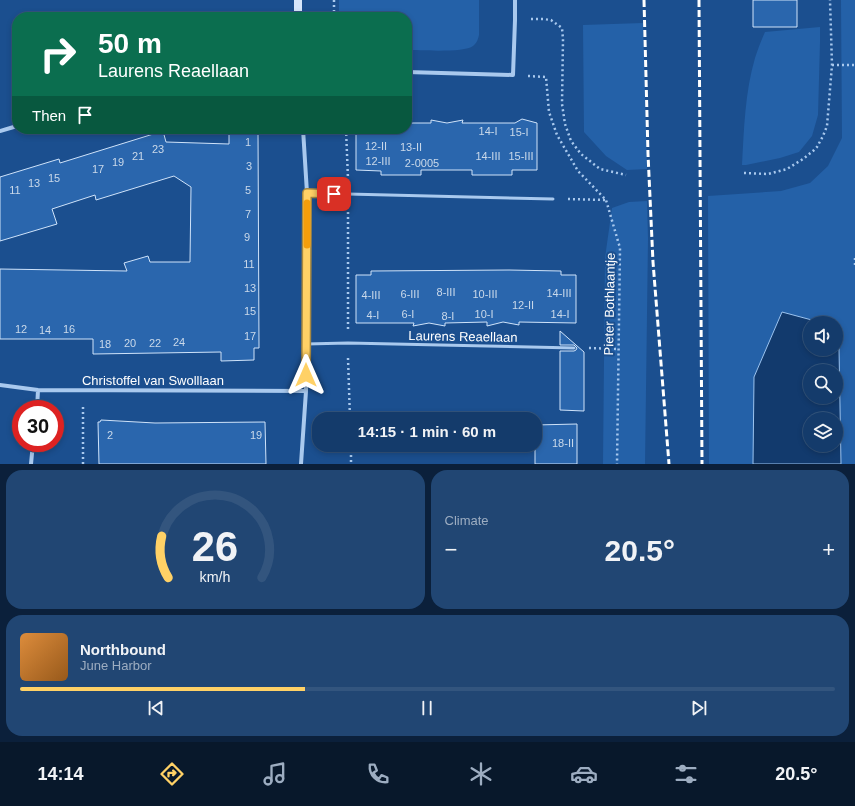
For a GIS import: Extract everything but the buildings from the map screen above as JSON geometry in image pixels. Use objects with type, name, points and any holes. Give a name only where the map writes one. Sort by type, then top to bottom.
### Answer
[{"type":"street","points":[[298,0],[298,12]]},
{"type":"street","points":[[412,72],[513,75],[515,0]]},
{"type":"street","points":[[0,131],[12,127]]},
{"type":"street","points":[[301,464],[306,391],[307,193],[304,134]]},
{"type":"street","name":"Christoffel van Swolllaan","points":[[0,385],[38,390],[306,391]]},
{"type":"street","points":[[37,400],[38,390]]},
{"type":"street","points":[[31,464],[32,452]]},
{"type":"lane","points":[[307,193],[553,199]]},
{"type":"lane","name":"Laurens Reaellaan","points":[[306,344],[348,343],[574,348]]},
{"type":"path","points":[[334,0],[334,12]]},
{"type":"path","points":[[744,173],[768,174],[787,169],[803,160],[817,147],[823,136],[827,126],[832,66],[830,0]]},
{"type":"path","points":[[543,19],[551,20],[562,28],[562,104],[565,124],[571,141],[581,154],[600,169],[626,175]]},
{"type":"path","points":[[832,66],[855,65]]},
{"type":"path","name":"Pieter Bothlaantje","points":[[513,75],[546,77],[549,112],[558,135],[578,171],[606,200],[620,248],[617,464]]},
{"type":"path","points":[[346,134],[350,412]]},
{"type":"path","points":[[553,199],[606,200]]},
{"type":"path","points":[[855,258],[855,268]]},
{"type":"path","points":[[574,348],[618,349]]},
{"type":"path","points":[[82,390],[83,464]]},
{"type":"path","points":[[351,452],[351,464]]},
{"type":"shaded area","points":[[339,0],[479,0],[479,36],[473,46],[461,50],[412,50],[412,12],[339,12]]},
{"type":"shaded area","points":[[841,0],[855,0],[855,464],[841,464],[841,452],[843,452],[843,412],[840,412],[840,404],[843,404],[843,364],[839,364],[839,356],[843,356],[843,316],[803,316],[803,318],[782,312],[754,377],[753,464],[709,464],[708,196],[781,191],[810,183],[828,166],[842,138]]},
{"type":"shaded area","points":[[643,23],[647,169],[627,170],[606,156],[584,132],[583,25]]},
{"type":"shaded area","points":[[820,27],[818,115],[812,136],[799,152],[780,158],[742,165],[749,84],[755,58],[765,32]]},
{"type":"shaded area","points":[[647,201],[648,239],[645,464],[603,464],[605,258],[612,208],[629,202]]},
{"type":"shaded area","points":[[782,312],[803,318],[803,356],[839,356],[839,364],[803,364],[803,404],[840,404],[840,412],[803,412],[803,452],[841,452],[841,464],[753,464],[754,377]]},
{"type":"railway","points":[[644,0],[648,154],[653,262],[669,464]]},
{"type":"railway","points":[[699,0],[702,464]]},
{"type":"slow traffic","points":[[307,203],[307,245]]},
{"type":"route","points":[[306,375],[307,193],[334,194]]}]
